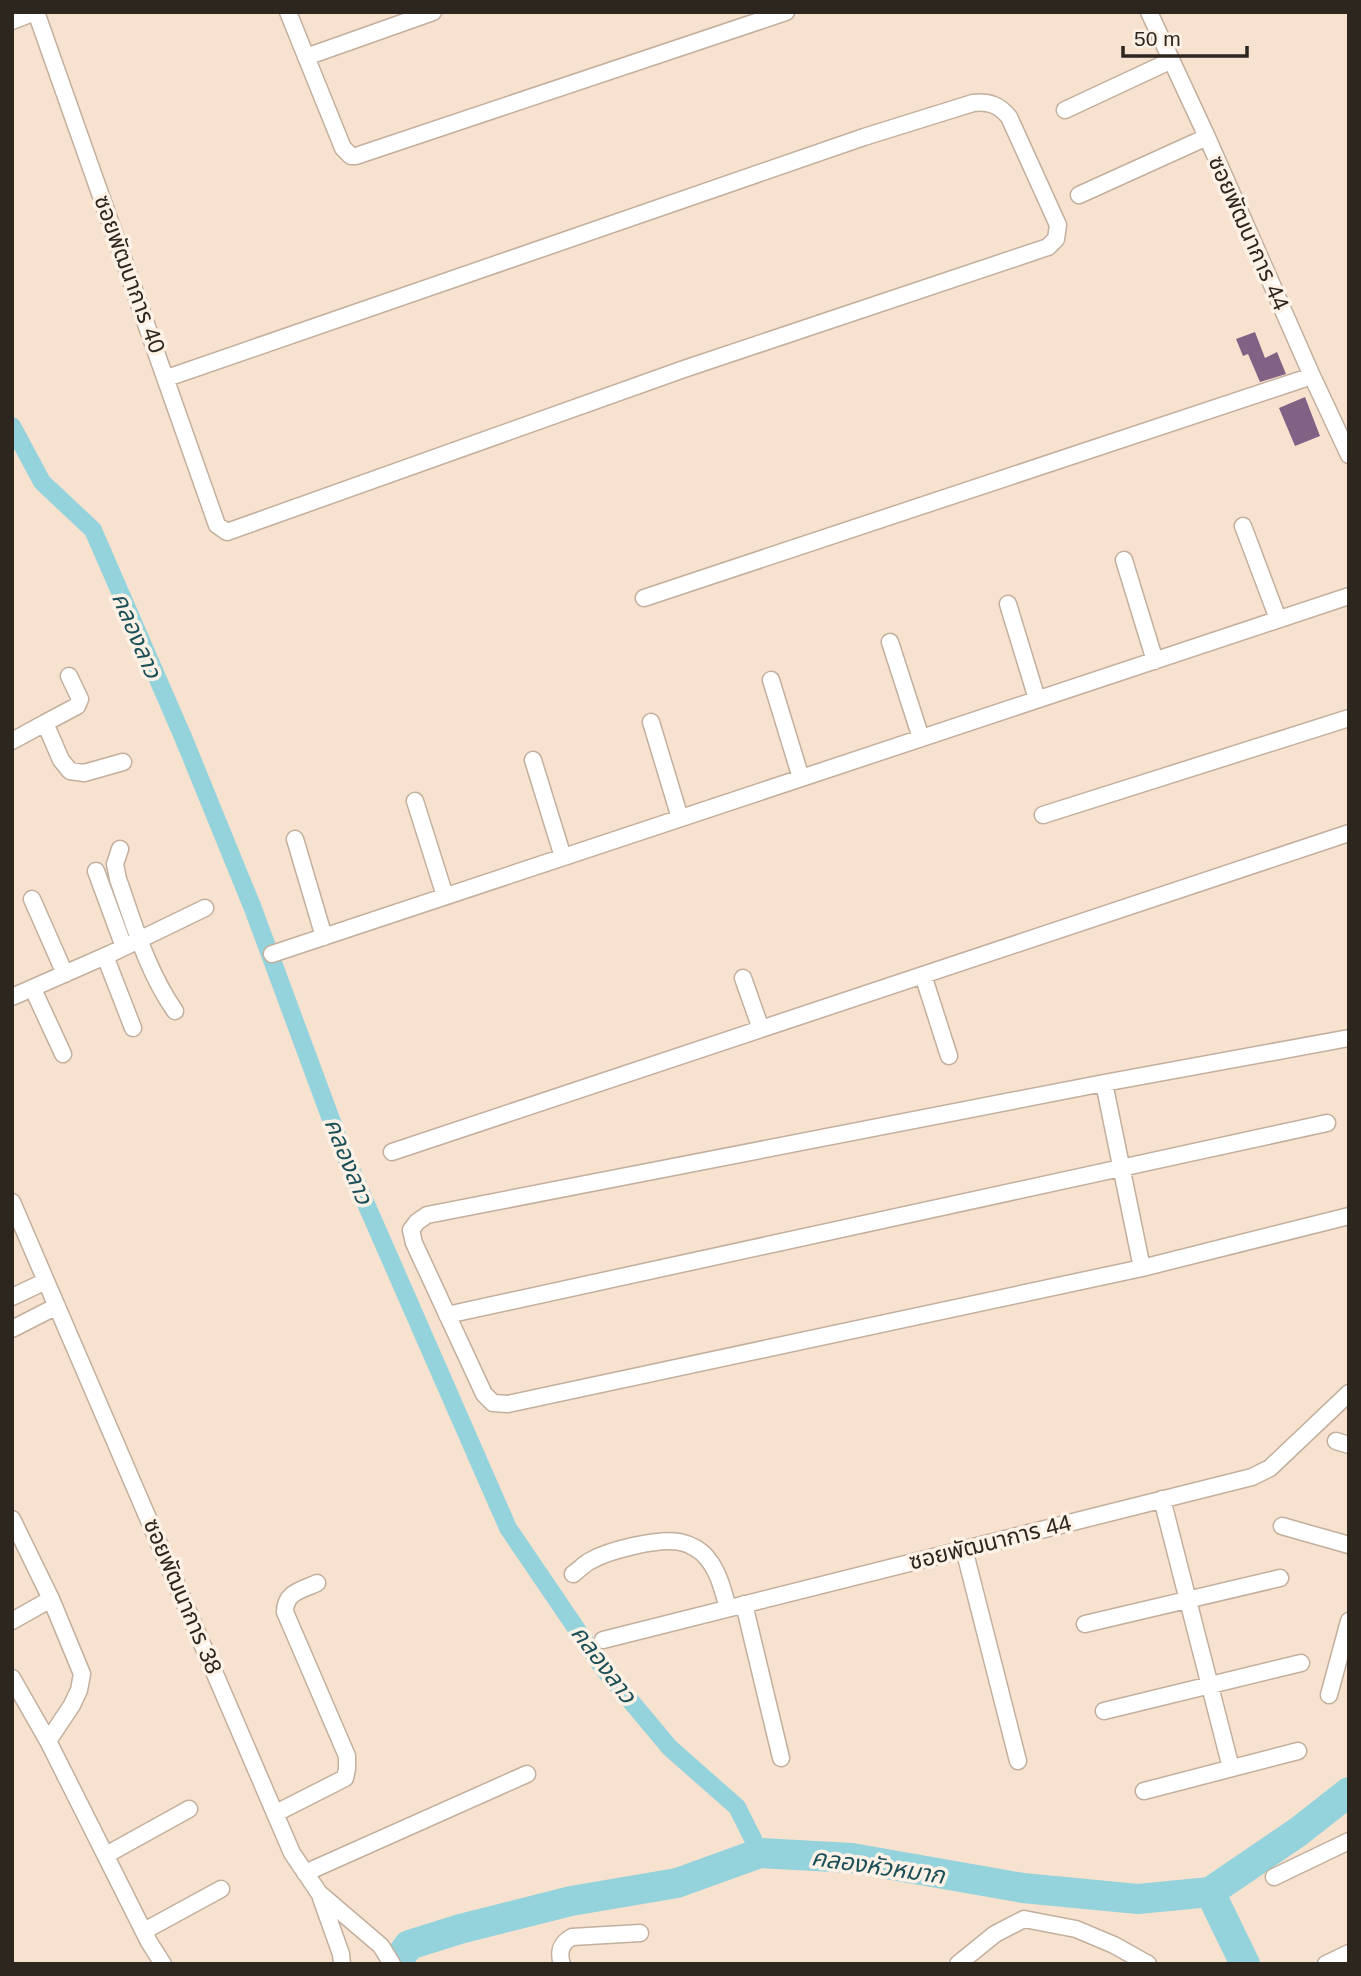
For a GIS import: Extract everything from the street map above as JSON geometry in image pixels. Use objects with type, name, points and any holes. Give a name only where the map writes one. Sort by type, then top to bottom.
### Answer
[{"type":"street","points":[[12,21],[36,12]]},
{"type":"street","name":"ซอยพัฒนาการ 40","points":[[36,12],[217,525],[227,532],[684,369],[1048,247],[1056,239],[1058,225],[1009,117],[995,105],[973,103],[851,142],[166,378]]},
{"type":"street","points":[[288,12],[343,148],[351,156],[786,12]]},
{"type":"street","points":[[306,57],[433,12]]},
{"type":"street","name":"ซอยพัฒนาการ 44","points":[[1149,12],[1207,137],[1311,376],[1349,455]]},
{"type":"street","points":[[1065,110],[1170,61]]},
{"type":"street","points":[[1079,195],[1207,137]]},
{"type":"street","points":[[644,598],[1311,376]]},
{"type":"street","points":[[1243,526],[1278,619]]},
{"type":"street","points":[[1124,560],[1154,661]]},
{"type":"street","points":[[272,954],[1349,596]]},
{"type":"street","points":[[1008,604],[1037,699]]},
{"type":"street","points":[[890,642],[921,738]]},
{"type":"street","points":[[12,741],[77,706],[80,699],[69,676]]},
{"type":"street","points":[[771,680],[801,778]]},
{"type":"street","points":[[1043,814],[1349,718]]},
{"type":"street","points":[[651,722],[680,818]]},
{"type":"street","points":[[45,723],[61,760],[70,771],[84,773],[123,762]]},
{"type":"street","points":[[533,760],[563,857]]},
{"type":"street","points":[[415,801],[445,897]]},
{"type":"street","points":[[392,1152],[1349,833]]},
{"type":"street","points":[[295,839],[324,937]]},
{"type":"street","points":[[120,849],[116,857],[116,870],[132,944]]},
{"type":"street","points":[[96,871],[132,944],[175,1011]]},
{"type":"street","points":[[32,899],[65,974]]},
{"type":"street","points":[[12,998],[205,908]]},
{"type":"street","points":[[106,956],[134,1028]]},
{"type":"street","points":[[923,975],[950,1056]]},
{"type":"street","points":[[743,978],[761,1029]]},
{"type":"street","points":[[33,989],[63,1054]]},
{"type":"street","points":[[1349,1038],[428,1215],[411,1230],[414,1243],[484,1394],[493,1403],[508,1404],[1142,1268],[1349,1216]]},
{"type":"street","points":[[1104,1083],[1142,1268]]},
{"type":"street","points":[[447,1315],[1122,1170],[1327,1123]]},
{"type":"street","name":"ซอยพัฒนาการ 38","points":[[13,1207],[292,1853],[319,1893],[381,1947],[392,1964]]},
{"type":"street","points":[[12,1297],[46,1280]]},
{"type":"street","points":[[12,1329],[57,1306]]},
{"type":"street","name":"ซอยพัฒนาการ 44","points":[[603,1640],[1252,1477],[1270,1468],[1349,1393]]},
{"type":"street","points":[[1161,1499],[1231,1768]]},
{"type":"street","points":[[12,1519],[51,1599],[82,1674],[72,1705],[48,1741]]},
{"type":"street","points":[[1283,1526],[1349,1545]]},
{"type":"street","points":[[573,1574],[605,1554],[647,1544],[678,1541],[694,1546],[706,1557],[718,1576],[728,1608]]},
{"type":"street","points":[[964,1549],[1018,1761]]},
{"type":"street","points":[[1085,1624],[1280,1578]]},
{"type":"street","points":[[276,1813],[345,1779],[347,1769],[347,1756],[285,1612],[285,1603],[290,1595],[317,1583]]},
{"type":"street","points":[[12,1621],[51,1599]]},
{"type":"street","points":[[744,1604],[781,1758]]},
{"type":"street","points":[[1329,1695],[1349,1621]]},
{"type":"street","points":[[1104,1711],[1301,1663]]},
{"type":"street","points":[[12,1678],[48,1741],[163,1964]]},
{"type":"street","points":[[1144,1791],[1298,1751]]},
{"type":"street","points":[[305,1873],[527,1774]]},
{"type":"street","points":[[106,1855],[189,1809]]},
{"type":"street","points":[[1274,1877],[1349,1841]]},
{"type":"street","points":[[144,1931],[220,1889]]},
{"type":"street","points":[[319,1893],[341,1954],[342,1964]]},
{"type":"street","points":[[958,1964],[995,1934],[1024,1919],[1076,1929],[1136,1961]]},
{"type":"street","points":[[562,1964],[561,1949],[564,1941],[572,1937],[640,1933]]},
{"type":"street","points":[[1326,1964],[1349,1952]]},
{"type":"building","points":[[1255,332],[1265,358],[1277,352],[1286,374],[1260,382],[1248,354],[1243,356],[1236,339]]},
{"type":"building","points":[[1305,397],[1320,436],[1295,446],[1279,408]]},
{"type":"waterway","name":"คลองลาว","points":[[12,426],[42,482],[93,530],[183,737],[252,906],[342,1149],[508,1528],[603,1668],[670,1748],[737,1807],[760,1853]]},
{"type":"waterway","name":"คลองหัวหมาก","points":[[395,1964],[409,1945],[460,1929],[571,1901],[677,1883],[760,1853],[852,1858],[1023,1888],[1138,1899],[1210,1892],[1298,1832],[1349,1792]]},
{"type":"waterway","points":[[1210,1892],[1245,1964]]}]
